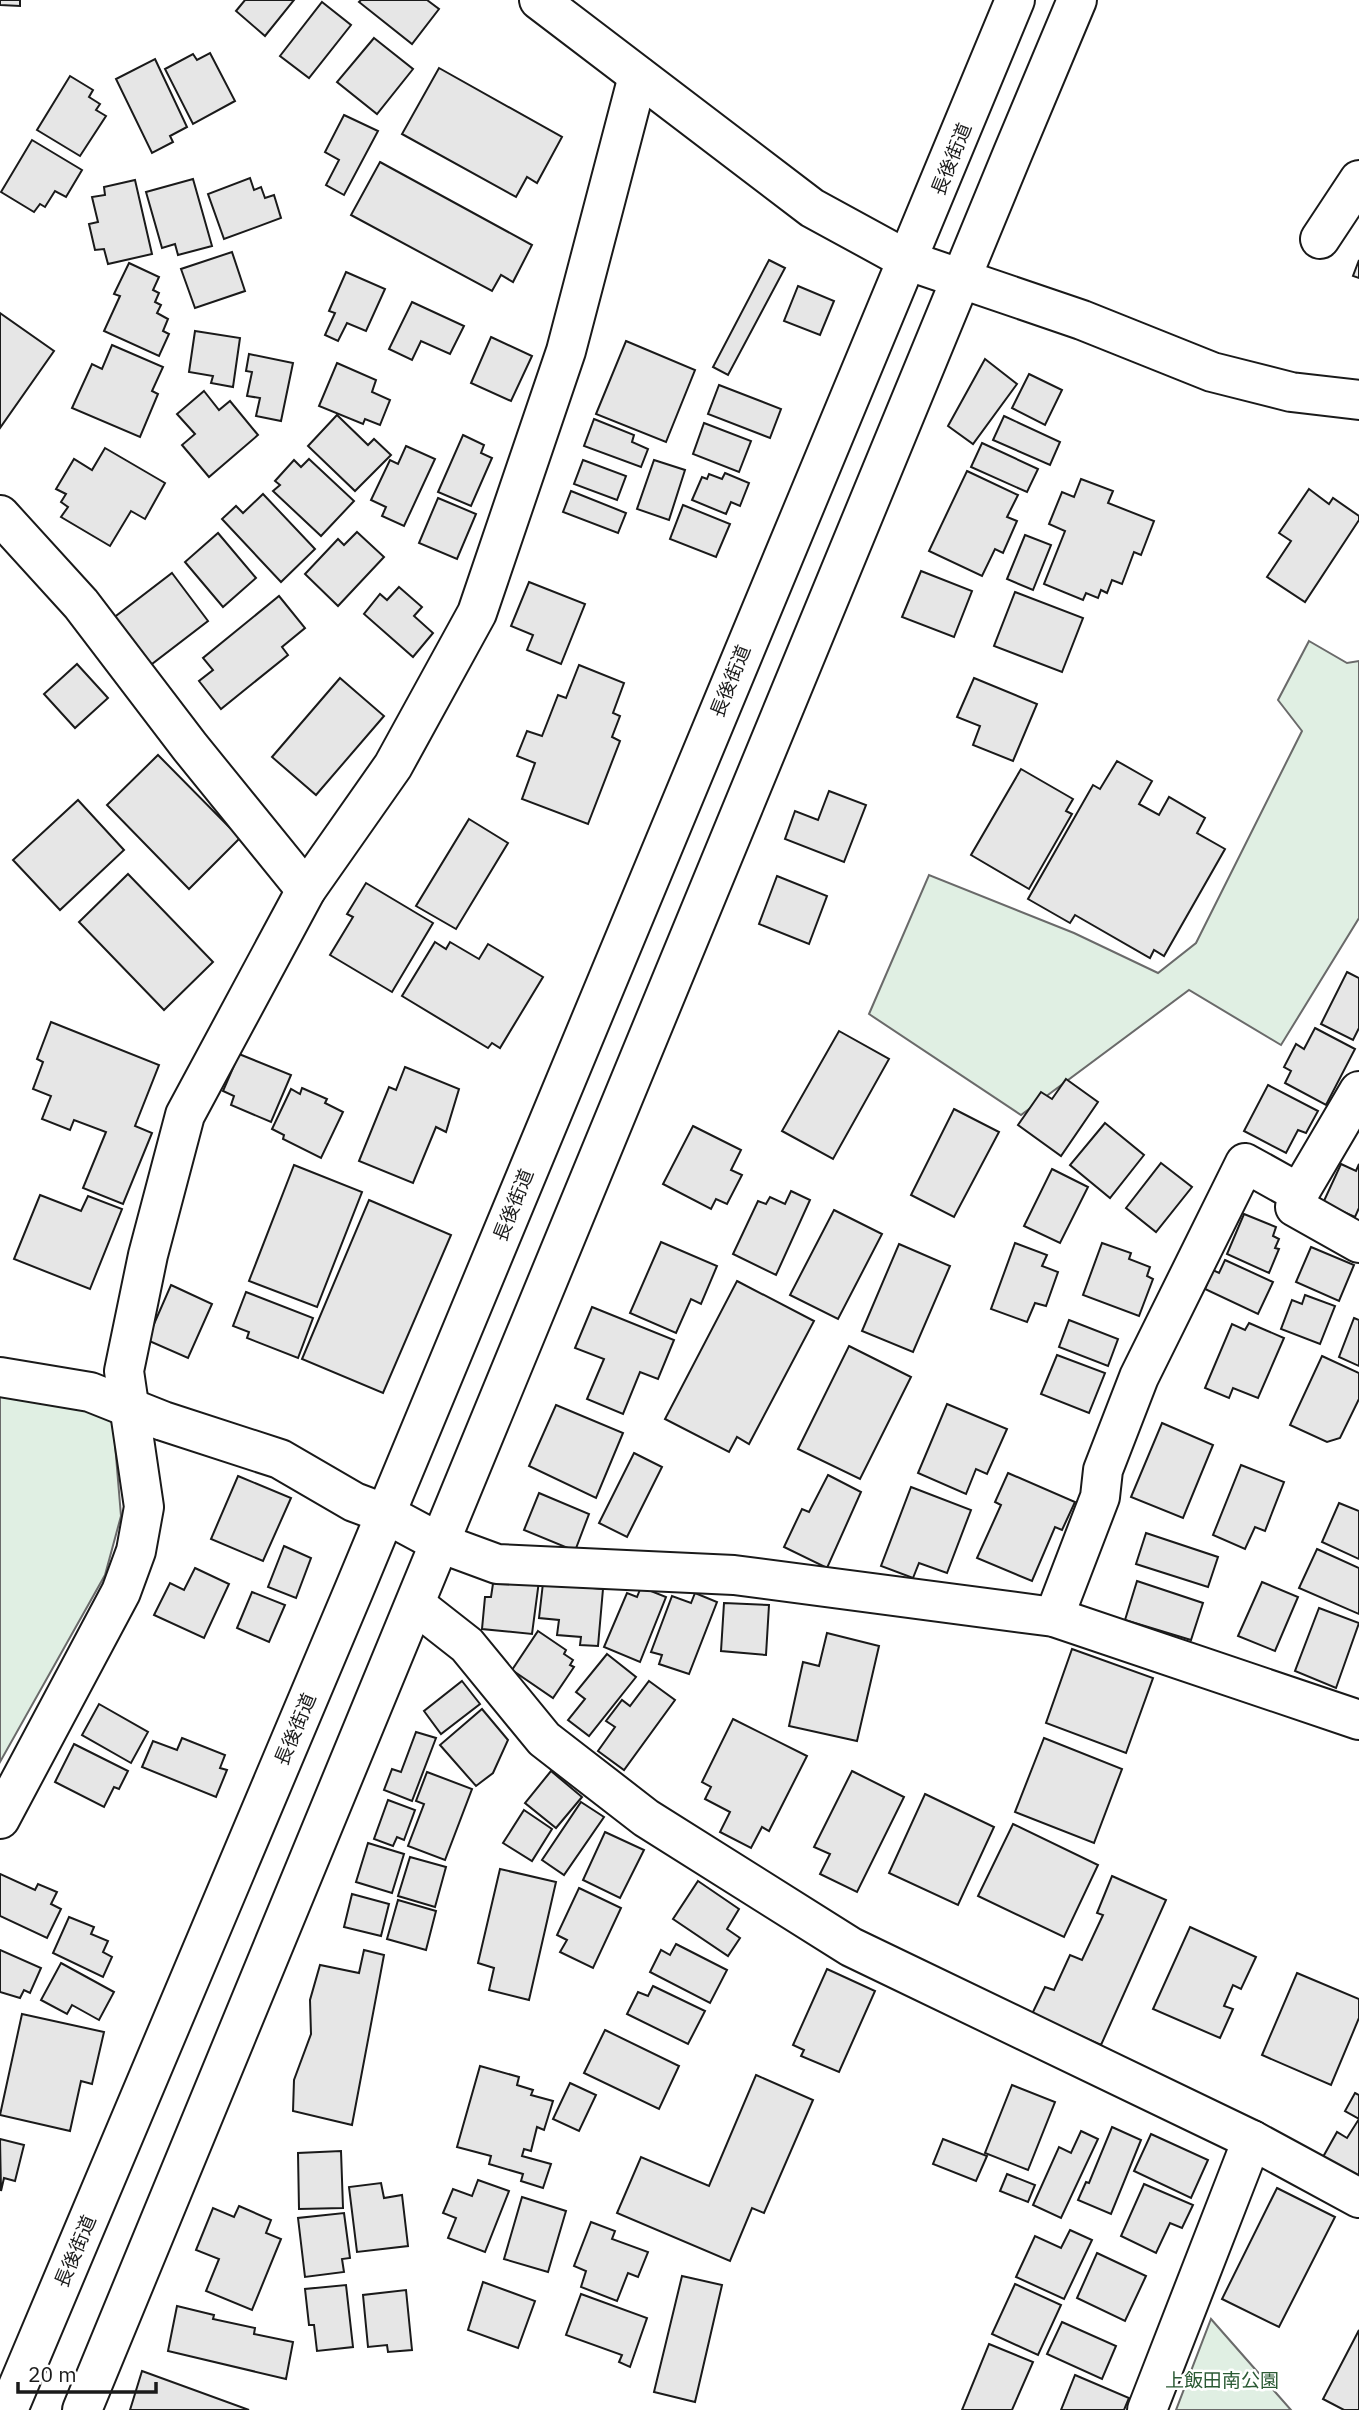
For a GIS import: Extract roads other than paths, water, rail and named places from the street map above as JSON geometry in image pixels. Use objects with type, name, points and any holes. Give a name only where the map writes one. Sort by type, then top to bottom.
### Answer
[{"type":"street","points":[[539,0],[812,208],[909,261],[1082,320],[1212,372],[1291,391],[1359,400]]},
{"type":"street","name":"長後街道","points":[[8,2410],[386,1514],[756,618],[909,261],[1016,0]]},
{"type":"street","points":[[82,2410],[416,1605],[639,1051],[1077,0]]},
{"type":"street","points":[[0,1819],[121,1592],[136,1551],[144,1507],[124,1371],[148,1255],[186,1115],[306,890],[393,766],[477,613],[566,351],[638,76]]},
{"type":"street","points":[[1320,239],[1359,180]]},
{"type":"street","points":[[0,515],[81,604],[190,747],[306,890]]},
{"type":"street","points":[[1359,1091],[1299,1193],[1295,1207],[1359,1243]]},
{"type":"street","points":[[1055,1617],[1100,1497],[1103,1471],[1139,1377],[1245,1163],[1299,1193]]},
{"type":"street","points":[[0,1377],[90,1392],[163,1421],[280,1459],[354,1502],[386,1514],[440,1543],[497,1564],[734,1575],[1055,1617],[1359,1720]]},
{"type":"street","points":[[416,1605],[467,1644],[544,1739],[646,1818],[852,1947],[1252,2140],[1359,2198]]},
{"type":"street","points":[[1147,2410],[1252,2140]]},
{"type":"park label","name":"上飯田南公園","points":[[1222,2380]]}]
